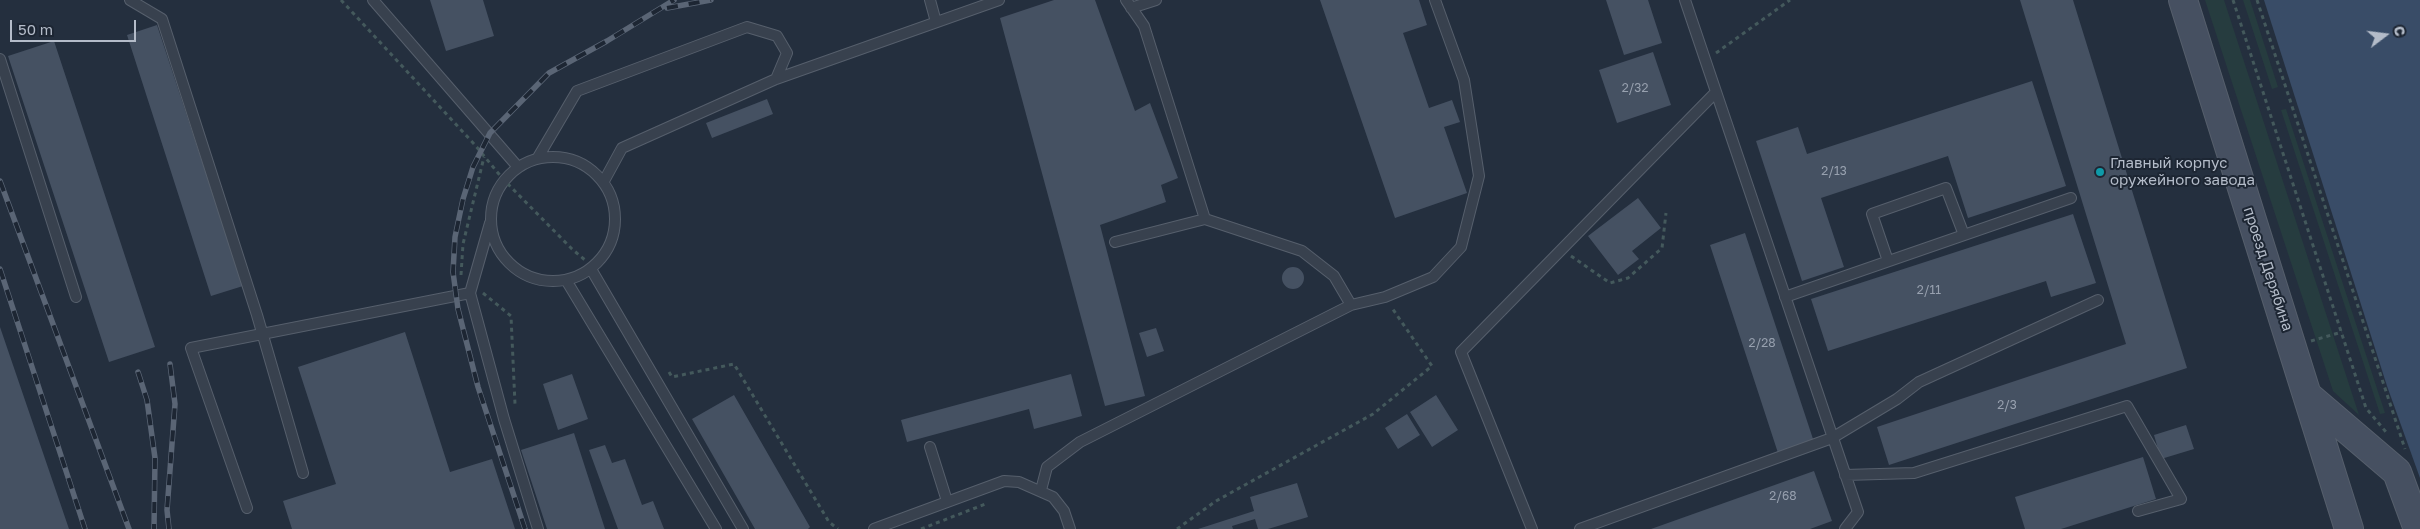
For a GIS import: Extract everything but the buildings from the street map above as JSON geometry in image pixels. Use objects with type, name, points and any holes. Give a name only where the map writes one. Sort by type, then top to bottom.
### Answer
[{"type":"main road","name":"проезд Дерябина","points":[[2187,3],[2346,519]]},
{"type":"main road","points":[[2308,396],[2402,459],[2418,529]]},
{"type":"main road","points":[[2346,519],[2339,478],[2343,466],[2350,460],[2358,457],[2402,459]]},
{"type":"lane","points":[[130,0],[162,19],[262,334],[303,473]]},
{"type":"lane","points":[[373,0],[518,166]]},
{"type":"lane","points":[[930,0],[936,22]]},
{"type":"lane","points":[[604,181],[622,148],[776,78],[999,0]]},
{"type":"lane","points":[[1156,0],[1129,4],[1144,26],[1205,219]]},
{"type":"lane","points":[[1041,490],[1047,467],[1080,442],[1351,305],[1385,297],[1433,277],[1462,247],[1479,176],[1464,80],[1435,0]]},
{"type":"lane","points":[[1685,0],[1858,512],[1845,529]]},
{"type":"lane","points":[[537,159],[577,91],[747,27],[777,36],[787,53],[776,78]]},
{"type":"lane","points":[[0,59],[76,297]]},
{"type":"lane","points":[[1532,529],[1461,352],[1716,92]]},
{"type":"lane","points":[[490,221],[497,247],[515,268],[539,280],[566,280],[591,269],[611,244],[616,211],[604,181],[570,158],[537,159],[518,166],[503,179],[494,199],[490,221],[470,293],[504,418],[538,529]]},
{"type":"lane","points":[[1888,262],[1872,214],[1946,188],[1964,235]]},
{"type":"lane","points":[[1785,297],[2071,198]]},
{"type":"lane","points":[[1115,242],[1205,219],[1302,251],[1334,276],[1351,305]]},
{"type":"lane","points":[[591,269],[743,529]]},
{"type":"lane","points":[[566,280],[716,529]]},
{"type":"lane","points":[[247,508],[190,348],[470,293]]},
{"type":"lane","points":[[1580,529],[1832,438],[1896,399],[1919,382],[2098,300]]},
{"type":"lane","points":[[1845,475],[1914,473],[2126,406],[2181,499],[2138,511]]},
{"type":"lane","points":[[930,447],[947,501]]},
{"type":"lane","points":[[874,529],[1004,481],[1019,482],[1054,496],[1064,510],[1070,529]]},
{"type":"path","points":[[1705,61],[1790,0]]},
{"type":"path","points":[[2233,0],[2366,408],[2391,438]]},
{"type":"path","points":[[2257,0],[2402,459]]},
{"type":"path","points":[[1562,249],[1610,283],[1628,278],[1662,248],[1666,213]]},
{"type":"path","points":[[1177,529],[1216,501],[1373,414],[1432,366],[1385,297]]},
{"type":"path","points":[[511,316],[515,408]]},
{"type":"path","points":[[2310,341],[2342,332]]},
{"type":"path","points":[[2397,445],[2402,459]]},
{"type":"path","points":[[921,529],[991,502]]},
{"type":"green space","points":[[2205,0],[2224,0],[2359,415],[2333,391]]},
{"type":"green space","points":[[2243,0],[2250,0],[2278,87],[2272,89]]},
{"type":"green space","points":[[2286,109],[2385,413],[2380,414],[2281,110]]},
{"type":"water","points":[[2264,0],[2420,0],[2420,478],[2387,386]]},
{"type":"railway","points":[[525,529],[478,387],[458,309],[453,272],[455,237],[463,199],[473,167],[490,133],[549,73],[607,41],[674,0]]},
{"type":"railway","points":[[667,8],[711,0]]},
{"type":"railway","points":[[0,181],[129,529]]},
{"type":"railway","points":[[0,269],[85,529]]},
{"type":"railway","points":[[169,529],[167,510],[175,404],[170,364]]},
{"type":"railway","points":[[138,372],[147,400],[155,458],[154,529]]},
{"type":"place","name":"Главный корпус оружейного завода","points":[[2100,172]]}]
